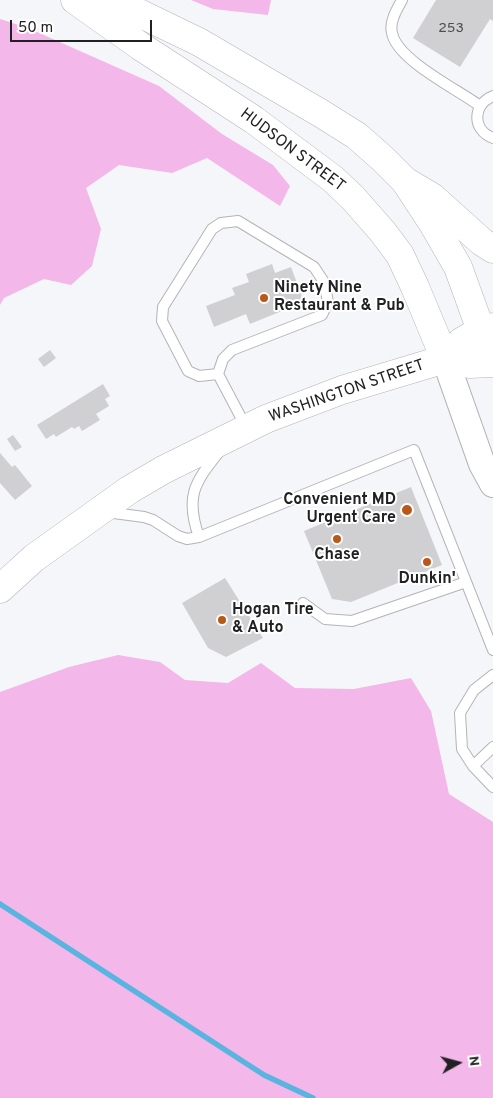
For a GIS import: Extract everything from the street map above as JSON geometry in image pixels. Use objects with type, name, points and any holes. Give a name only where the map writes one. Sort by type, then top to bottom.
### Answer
[{"type":"main road","name":"HUDSON STREET","points":[[75,0],[140,46],[254,120],[333,179],[353,198],[400,255],[445,360]]},
{"type":"main road","points":[[112,0],[199,42],[322,114],[356,136],[383,159],[405,182],[432,222],[458,267],[487,328],[493,364]]},
{"type":"main road","points":[[405,182],[432,197],[482,242],[493,249]]},
{"type":"main road","name":"WASHINGTON STREET","points":[[445,360],[461,342],[487,328]]},
{"type":"main road","name":"WASHINGTON STREET","points":[[0,590],[34,558],[129,490],[163,470],[266,419],[342,390],[445,360],[470,364],[493,364]]},
{"type":"street","points":[[445,360],[482,464],[493,484]]},
{"type":"lane","points":[[402,0],[394,16],[391,32],[396,45],[410,60],[480,106]]},
{"type":"lane","points":[[493,96],[485,100],[480,106],[477,119],[478,126],[482,131],[493,138]]},
{"type":"lane","points":[[199,537],[192,517],[194,490],[204,470],[240,431],[218,374],[223,359],[232,350],[322,315],[328,302],[324,282],[314,267],[238,221],[221,223],[212,228],[162,307],[162,321],[188,371],[199,376],[218,374]]},
{"type":"lane","points":[[99,511],[144,517],[153,520],[178,536],[187,539],[199,537],[414,450],[493,650]]},
{"type":"lane","points":[[304,603],[324,619],[352,621],[466,582]]},
{"type":"lane","points":[[493,675],[474,690],[460,714],[462,749],[473,766],[493,787]]},
{"type":"lane","points":[[473,766],[493,747]]},
{"type":"shaded area","points":[[191,0],[271,0],[268,15],[213,9]]},
{"type":"shaded area","points":[[0,19],[28,28],[159,86],[222,134],[273,165],[290,186],[280,206],[207,158],[172,173],[119,165],[86,188],[101,229],[92,266],[71,285],[44,279],[4,298],[0,305]]},
{"type":"shaded area","points":[[118,655],[160,662],[185,680],[228,683],[261,663],[295,688],[354,689],[411,678],[431,711],[449,794],[493,822],[493,1098],[0,1098],[0,692],[69,667]]},
{"type":"building","points":[[436,0],[493,0],[493,21],[490,19],[460,67],[413,38]]},
{"type":"building","name":"Ninety Nine Restaurant & Pub","points":[[272,264],[275,273],[291,267],[304,302],[250,324],[246,314],[214,327],[206,306],[235,295],[232,288],[249,282],[246,274]]},
{"type":"building","points":[[50,350],[56,358],[44,367],[38,359]]},
{"type":"building","points":[[103,384],[110,396],[105,399],[109,406],[96,414],[100,420],[82,431],[79,426],[74,429],[72,427],[56,437],[54,434],[46,439],[37,425]]},
{"type":"building","points":[[13,435],[22,447],[15,451],[7,439]]},
{"type":"building","points":[[0,453],[12,467],[15,465],[32,486],[15,500],[0,483]]},
{"type":"building","points":[[411,487],[442,565],[351,602],[332,599],[304,531]]},
{"type":"building","name":"Hogan Tire & Auto","points":[[225,578],[263,638],[226,657],[208,648],[182,603]]},
{"type":"waterway","points":[[0,904],[264,1075],[313,1098]]},
{"type":"place","name":"Ninety Nine Restaurant & Pub","points":[[264,298]]},
{"type":"place","name":"Convenient MD Urgent Care","points":[[407,510]]},
{"type":"place","name":"Chase","points":[[337,539]]},
{"type":"place","name":"Dunkin'","points":[[427,562]]},
{"type":"place","name":"Hogan Tire & Auto","points":[[222,620]]}]
